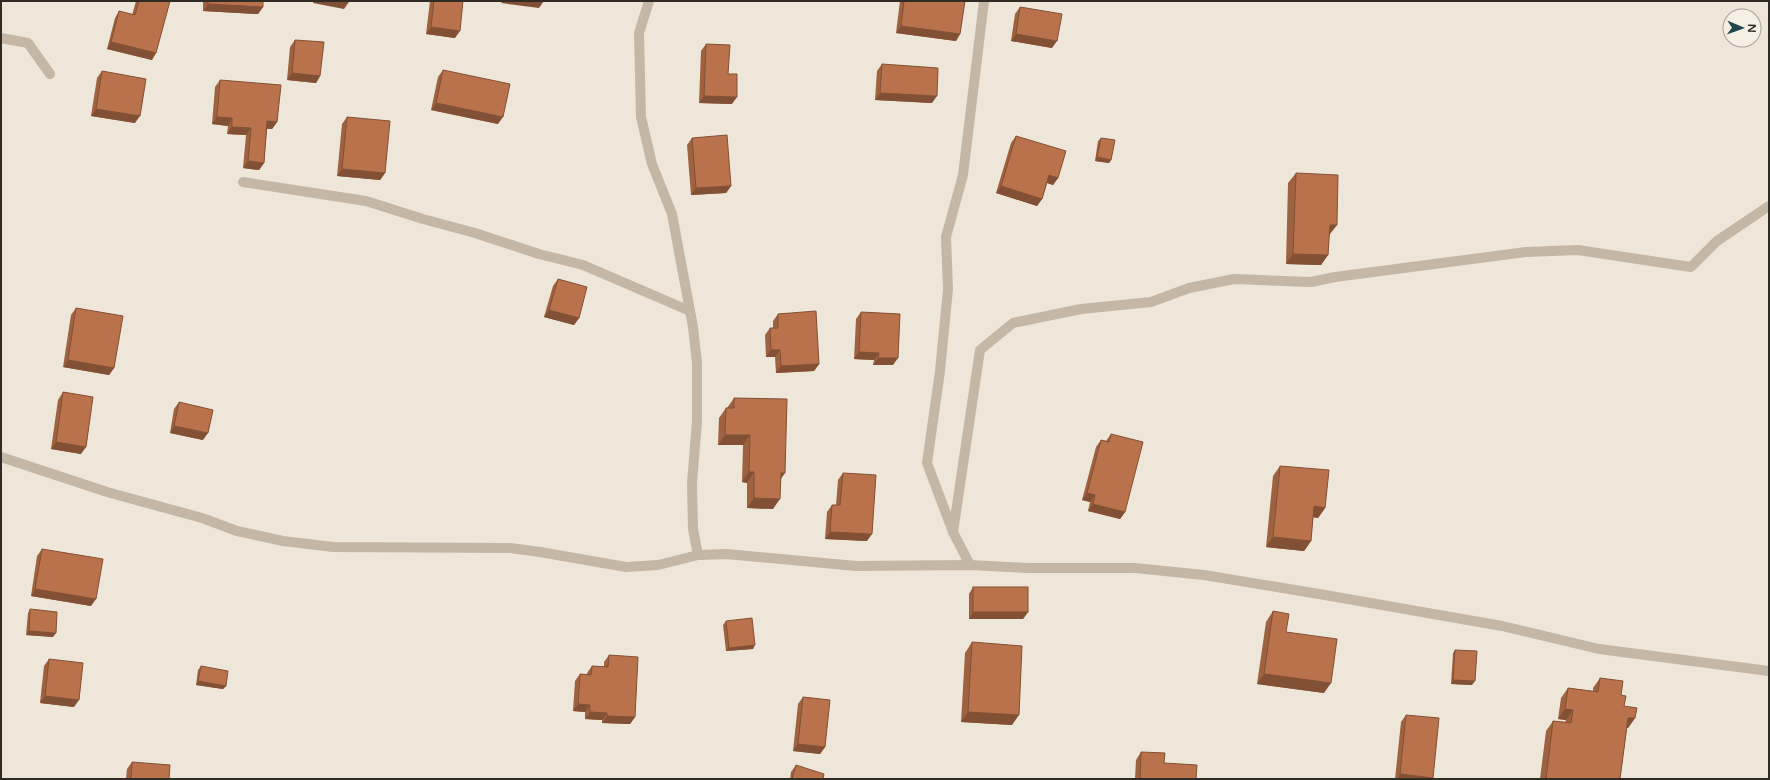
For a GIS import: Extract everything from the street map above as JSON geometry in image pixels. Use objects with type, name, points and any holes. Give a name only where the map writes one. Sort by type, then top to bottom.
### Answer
[{"type":"street","points":[[649,1],[639,33],[641,117],[652,164],[672,214],[690,311],[697,363],[697,421],[692,483],[693,529],[698,555]]},
{"type":"street","points":[[970,565],[953,532],[927,463],[940,370],[948,289],[946,237],[963,175],[984,1]]},
{"type":"street","points":[[1,38],[28,43],[50,74]]},
{"type":"street","points":[[244,182],[366,201],[423,219],[475,232],[539,254],[583,265],[690,311]]},
{"type":"street","points":[[953,532],[980,350],[1013,323],[1081,309],[1150,302],[1189,288],[1234,279],[1311,282],[1335,276],[1526,252],[1578,250],[1691,267],[1717,241],[1769,206]]},
{"type":"street","points":[[1,457],[63,476],[107,492],[202,518],[237,531],[283,541],[333,547],[510,548],[626,567],[658,565],[698,555],[726,554],[856,566],[970,565],[1028,568],[1135,568],[1204,575],[1502,626],[1599,649],[1769,671]]},
{"type":"building","points":[[139,1],[170,1],[156,53],[111,42],[119,11],[135,15]]},
{"type":"building","points":[[208,1],[263,1],[263,7],[208,4]]},
{"type":"building","points":[[434,1],[463,1],[460,31],[431,27]]},
{"type":"building","points":[[904,1],[965,1],[960,34],[901,26]]},
{"type":"building","points":[[1020,7],[1062,14],[1057,41],[1016,34]]},
{"type":"building","points":[[295,40],[324,42],[320,76],[292,73]]},
{"type":"building","points":[[706,44],[730,45],[728,74],[737,74],[737,97],[704,96]]},
{"type":"building","points":[[882,64],[938,68],[937,96],[880,93]]},
{"type":"building","points":[[443,70],[510,84],[503,117],[436,103]]},
{"type":"building","points":[[102,71],[146,79],[140,116],[96,109]]},
{"type":"building","points":[[220,80],[281,85],[277,122],[267,121],[264,163],[248,161],[251,128],[232,127],[232,118],[217,117]]},
{"type":"building","points":[[347,117],[390,121],[385,173],[342,169]]},
{"type":"building","points":[[727,135],[731,186],[696,188],[692,138]]},
{"type":"building","points":[[1016,136],[1066,151],[1058,178],[1049,175],[1042,199],[1001,186]]},
{"type":"building","points":[[1101,138],[1115,140],[1111,160],[1097,157]]},
{"type":"building","points":[[1296,173],[1338,175],[1337,225],[1330,225],[1328,255],[1293,254]]},
{"type":"building","points":[[558,279],[587,287],[579,318],[549,310]]},
{"type":"building","points":[[76,308],[123,316],[114,368],[68,360]]},
{"type":"building","points":[[816,311],[819,364],[781,366],[780,350],[771,350],[770,328],[778,328],[778,314]]},
{"type":"building","points":[[861,312],[900,314],[898,358],[878,358],[879,353],[859,352]]},
{"type":"building","points":[[63,392],[93,397],[86,447],[56,442]]},
{"type":"building","points":[[734,398],[787,399],[785,473],[781,473],[780,499],[754,498],[754,472],[749,472],[750,435],[725,435],[726,408],[734,408]]},
{"type":"building","points":[[179,402],[213,410],[208,433],[174,426]]},
{"type":"building","points":[[1111,434],[1143,442],[1125,512],[1093,504],[1095,495],[1087,493],[1101,440],[1109,442]]},
{"type":"building","points":[[1280,466],[1329,470],[1325,508],[1314,506],[1311,541],[1273,537]]},
{"type":"building","points":[[843,473],[876,475],[872,534],[830,532],[832,505],[840,505]]},
{"type":"building","points":[[42,549],[103,559],[96,599],[35,589]]},
{"type":"building","points":[[973,587],[1028,587],[1028,612],[973,612]]},
{"type":"building","points":[[30,609],[57,612],[56,633],[29,631]]},
{"type":"building","points":[[1273,611],[1289,614],[1286,632],[1337,639],[1331,683],[1264,674]]},
{"type":"building","points":[[752,618],[755,645],[729,648],[726,621]]},
{"type":"building","points":[[972,642],[1022,646],[1019,715],[968,712]]},
{"type":"building","points":[[1455,650],[1477,651],[1475,681],[1453,680]]},
{"type":"building","points":[[609,655],[638,657],[635,717],[607,716],[607,713],[590,712],[590,705],[578,704],[580,674],[591,675],[592,666],[608,667]]},
{"type":"building","points":[[49,659],[83,663],[79,700],[45,696]]},
{"type":"building","points":[[201,666],[228,671],[226,686],[198,681]]},
{"type":"building","points":[[1600,678],[1623,681],[1621,695],[1626,696],[1624,706],[1637,708],[1635,718],[1628,718],[1620,779],[1546,779],[1553,721],[1571,723],[1573,710],[1565,709],[1568,688],[1598,692]]},
{"type":"building","points":[[803,697],[830,700],[825,747],[798,744]]},
{"type":"building","points":[[1406,715],[1439,718],[1433,778],[1400,774]]},
{"type":"building","points":[[1141,752],[1165,753],[1164,763],[1197,765],[1196,779],[1140,779]]},
{"type":"building","points":[[132,762],[170,765],[169,779],[131,779]]},
{"type":"building","points":[[796,765],[824,774],[823,779],[792,779]]}]
